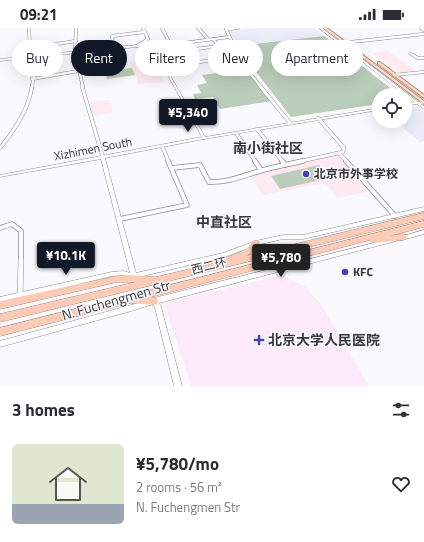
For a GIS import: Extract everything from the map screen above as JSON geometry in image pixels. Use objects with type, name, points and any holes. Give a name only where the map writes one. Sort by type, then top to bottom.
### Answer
[{"type":"highway","name":"西二环","points":[[0,318],[424,216]]},
{"type":"highway","name":"西二环","points":[[0,332],[124,299],[424,224]]},
{"type":"highway","points":[[346,244],[403,237]]},
{"type":"highway","points":[[208,268],[249,251],[256,243]]},
{"type":"highway","points":[[0,305],[121,279],[137,277],[162,279]]},
{"type":"highway","points":[[124,299],[154,301]]},
{"type":"main road","points":[[325,28],[424,102]]},
{"type":"main road","points":[[331,28],[348,40]]},
{"type":"main road","points":[[363,51],[424,97]]},
{"type":"street","points":[[29,28],[30,40]]},
{"type":"street","points":[[76,28],[76,40]]},
{"type":"street","points":[[143,28],[148,39],[146,40]]},
{"type":"street","points":[[162,28],[168,40]]},
{"type":"street","points":[[198,28],[208,39]]},
{"type":"street","points":[[230,40],[226,29],[238,28]]},
{"type":"street","points":[[320,28],[424,108]]},
{"type":"street","points":[[113,40],[112,36],[144,32]]},
{"type":"street","points":[[363,41],[424,34]]},
{"type":"street","points":[[200,40],[229,37]]},
{"type":"street","points":[[200,48],[219,46],[213,39]]},
{"type":"street","points":[[411,54],[418,58],[424,58]]},
{"type":"street","points":[[0,60],[12,59]]},
{"type":"street","points":[[32,79],[71,72]]},
{"type":"street","points":[[394,75],[424,72]]},
{"type":"street","points":[[0,148],[20,118],[31,94],[33,76]]},
{"type":"street","points":[[79,76],[137,277]]},
{"type":"street","points":[[169,76],[204,138]]},
{"type":"street","points":[[253,76],[290,123]]},
{"type":"street","points":[[412,103],[424,102]]},
{"type":"street","name":"Xizhimen South","points":[[0,176],[204,138],[372,110]]},
{"type":"street","points":[[172,168],[200,165],[209,182],[216,183],[247,176],[262,170],[343,152],[344,148],[318,118]]},
{"type":"street","points":[[257,129],[285,165]]},
{"type":"street","points":[[236,133],[262,170]]},
{"type":"street","points":[[120,219],[187,205],[162,146]]},
{"type":"street","points":[[339,153],[395,216]]},
{"type":"street","name":"N. Fuchengmen Str","points":[[137,277],[224,255],[256,243],[283,237],[303,237],[424,209]]},
{"type":"street","points":[[0,228],[12,224],[22,231],[20,296]]},
{"type":"street","name":"N. Fuchengmen Str","points":[[0,344],[154,301],[424,232]]},
{"type":"street","points":[[0,300],[116,273],[137,277]]},
{"type":"street","points":[[154,301],[158,307],[178,386]]},
{"type":"shaded area","points":[[255,28],[314,28],[324,36],[271,40],[271,42],[263,42],[263,40],[234,40],[230,36],[232,35],[229,31]]},
{"type":"shaded area","points":[[387,51],[417,71],[401,73],[373,53]]},
{"type":"shaded area","points":[[135,60],[135,76],[137,76],[106,80],[105,76],[127,76],[127,67],[131,67],[130,61]]},
{"type":"shaded area","points":[[137,76],[162,76],[164,82],[138,84]]},
{"type":"shaded area","points":[[110,100],[113,113],[93,116],[90,101]]},
{"type":"shaded area","points":[[418,107],[424,112],[424,141],[420,142],[403,128],[412,128],[412,108]]},
{"type":"shaded area","name":"北京市外事学校","points":[[338,155],[371,191],[337,198],[325,183],[262,195],[251,177],[262,171]]},
{"type":"shaded area","name":"北京大学人民医院","points":[[282,275],[304,286],[321,304],[369,386],[191,386],[164,303]]},
{"type":"green space","points":[[324,36],[329,40],[289,40]]},
{"type":"green space","points":[[271,42],[271,76],[363,76],[363,67],[390,88],[372,88],[372,105],[291,117],[259,76],[263,76],[263,43]]},
{"type":"green space","points":[[132,68],[135,75],[107,79],[106,76],[127,76],[127,69]]},
{"type":"green space","points":[[202,75],[253,76],[273,101],[220,109],[213,97],[195,99],[193,94],[201,93],[197,85],[207,83]]},
{"type":"green space","points":[[319,165],[330,178],[280,189],[271,176]]},
{"type":"place","name":"北京市外事学校","points":[[306,174]]},
{"type":"place","name":"KFC","points":[[345,272]]},
{"type":"place","name":"北京大学人民医院","points":[[259,340]]},
{"type":"district","name":"南小街社区","points":[[268,148]]},
{"type":"district","name":"中直社区","points":[[224,222]]}]
